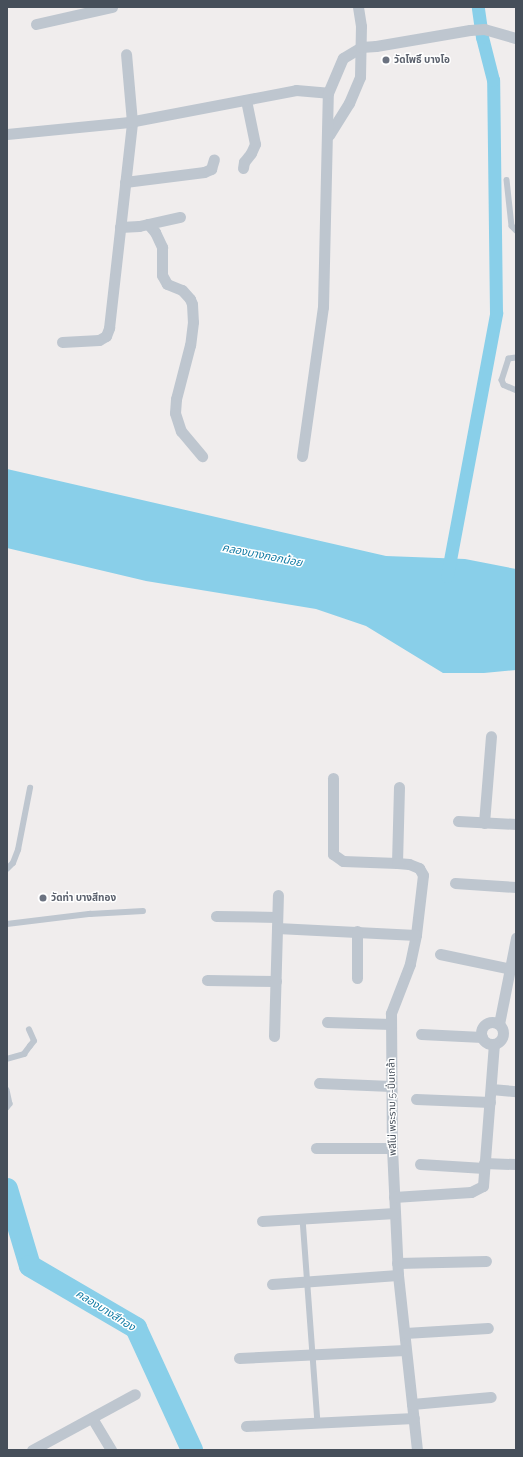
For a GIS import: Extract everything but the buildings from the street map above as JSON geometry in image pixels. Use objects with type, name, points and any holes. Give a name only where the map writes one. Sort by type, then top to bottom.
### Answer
[{"type":"street","points":[[36,24],[112,7]]},
{"type":"street","points":[[329,135],[358,85],[361,66],[362,26],[358,7]]},
{"type":"street","points":[[302,456],[323,307],[326,159],[329,135],[328,93],[343,58],[361,47],[376,46],[470,30],[484,29],[516,38]]},
{"type":"street","points":[[62,342],[99,340],[106,336],[109,328],[132,122],[126,54]]},
{"type":"street","points":[[8,131],[132,122],[296,90],[328,93]]},
{"type":"street","points":[[242,168],[255,144],[246,100]]},
{"type":"street","points":[[125,182],[204,172],[212,169],[214,159]]},
{"type":"street","points":[[120,227],[148,224],[180,217]]},
{"type":"street","points":[[148,224],[159,239],[162,247],[162,275],[167,284],[182,290],[190,299],[192,304],[193,322],[190,345],[176,399],[175,413],[182,431],[202,456]]},
{"type":"street","points":[[484,823],[491,736]]},
{"type":"street","name":"พลีโน่ พระราม 5-ปิ่นเกล้า","points":[[333,778],[333,854],[343,861],[409,864],[419,868],[423,875],[416,935],[410,964],[391,1012],[392,1148],[397,1263],[405,1333],[405,1350],[417,1450]]},
{"type":"street","points":[[397,863],[399,787]]},
{"type":"street","points":[[458,822],[516,824]]},
{"type":"street","points":[[455,883],[516,887]]},
{"type":"street","points":[[274,1036],[278,895]]},
{"type":"street","points":[[216,916],[277,917]]},
{"type":"street","points":[[277,928],[416,935]]},
{"type":"street","points":[[357,931],[357,978]]},
{"type":"street","points":[[421,1034],[482,1037],[489,1044],[494,1044],[501,1040],[503,1034],[499,1024],[512,983],[511,969],[516,938]]},
{"type":"street","points":[[440,954],[511,969]]},
{"type":"street","points":[[207,980],[276,981]]},
{"type":"street","points":[[328,1022],[391,1024]]},
{"type":"street","points":[[482,1037],[482,1028],[485,1024],[490,1022],[499,1024]]},
{"type":"street","points":[[394,1196],[471,1192],[483,1186],[494,1044]]},
{"type":"street","points":[[319,1083],[391,1086]]},
{"type":"street","points":[[491,1089],[516,1091]]},
{"type":"street","points":[[416,1099],[490,1102]]},
{"type":"street","points":[[316,1148],[392,1148]]},
{"type":"street","points":[[420,1164],[516,1164]]},
{"type":"street","points":[[262,1221],[395,1213]]},
{"type":"street","points":[[397,1263],[486,1261]]},
{"type":"street","points":[[272,1284],[398,1275]]},
{"type":"street","points":[[405,1333],[488,1328]]},
{"type":"street","points":[[239,1358],[405,1350]]},
{"type":"street","points":[[32,1450],[135,1394]]},
{"type":"street","points":[[412,1404],[491,1397]]},
{"type":"street","points":[[92,1418],[111,1450]]},
{"type":"street","points":[[246,1426],[414,1418]]},
{"type":"lane","points":[[507,180],[512,226],[516,230]]},
{"type":"lane","points":[[516,358],[509,359],[502,380],[504,385],[516,390]]},
{"type":"lane","points":[[7,869],[13,862],[18,850],[30,788]]},
{"type":"lane","points":[[7,924],[90,914],[143,911]]},
{"type":"lane","points":[[7,1060],[24,1054],[34,1041],[29,1030]]},
{"type":"lane","points":[[7,1090],[10,1104],[7,1108]]},
{"type":"lane","points":[[303,1219],[309,1282],[318,1423]]},
{"type":"water","name":"คลองบางกอกน้อย","points":[[7,469],[386,556],[465,559],[516,569],[516,670],[484,673],[443,673],[366,626],[316,609],[146,581],[7,548]]},
{"type":"waterway","points":[[447,576],[496,313],[493,80],[482,37],[478,7]]},
{"type":"waterway","name":"คลองบางสีทอง","points":[[7,1189],[30,1266],[136,1328],[192,1450]]},
{"type":"place","name":"วัดโพธิ์ บางโอ","points":[[386,60]]},
{"type":"place","name":"วัดท่า บางสีทอง","points":[[43,898]]}]
